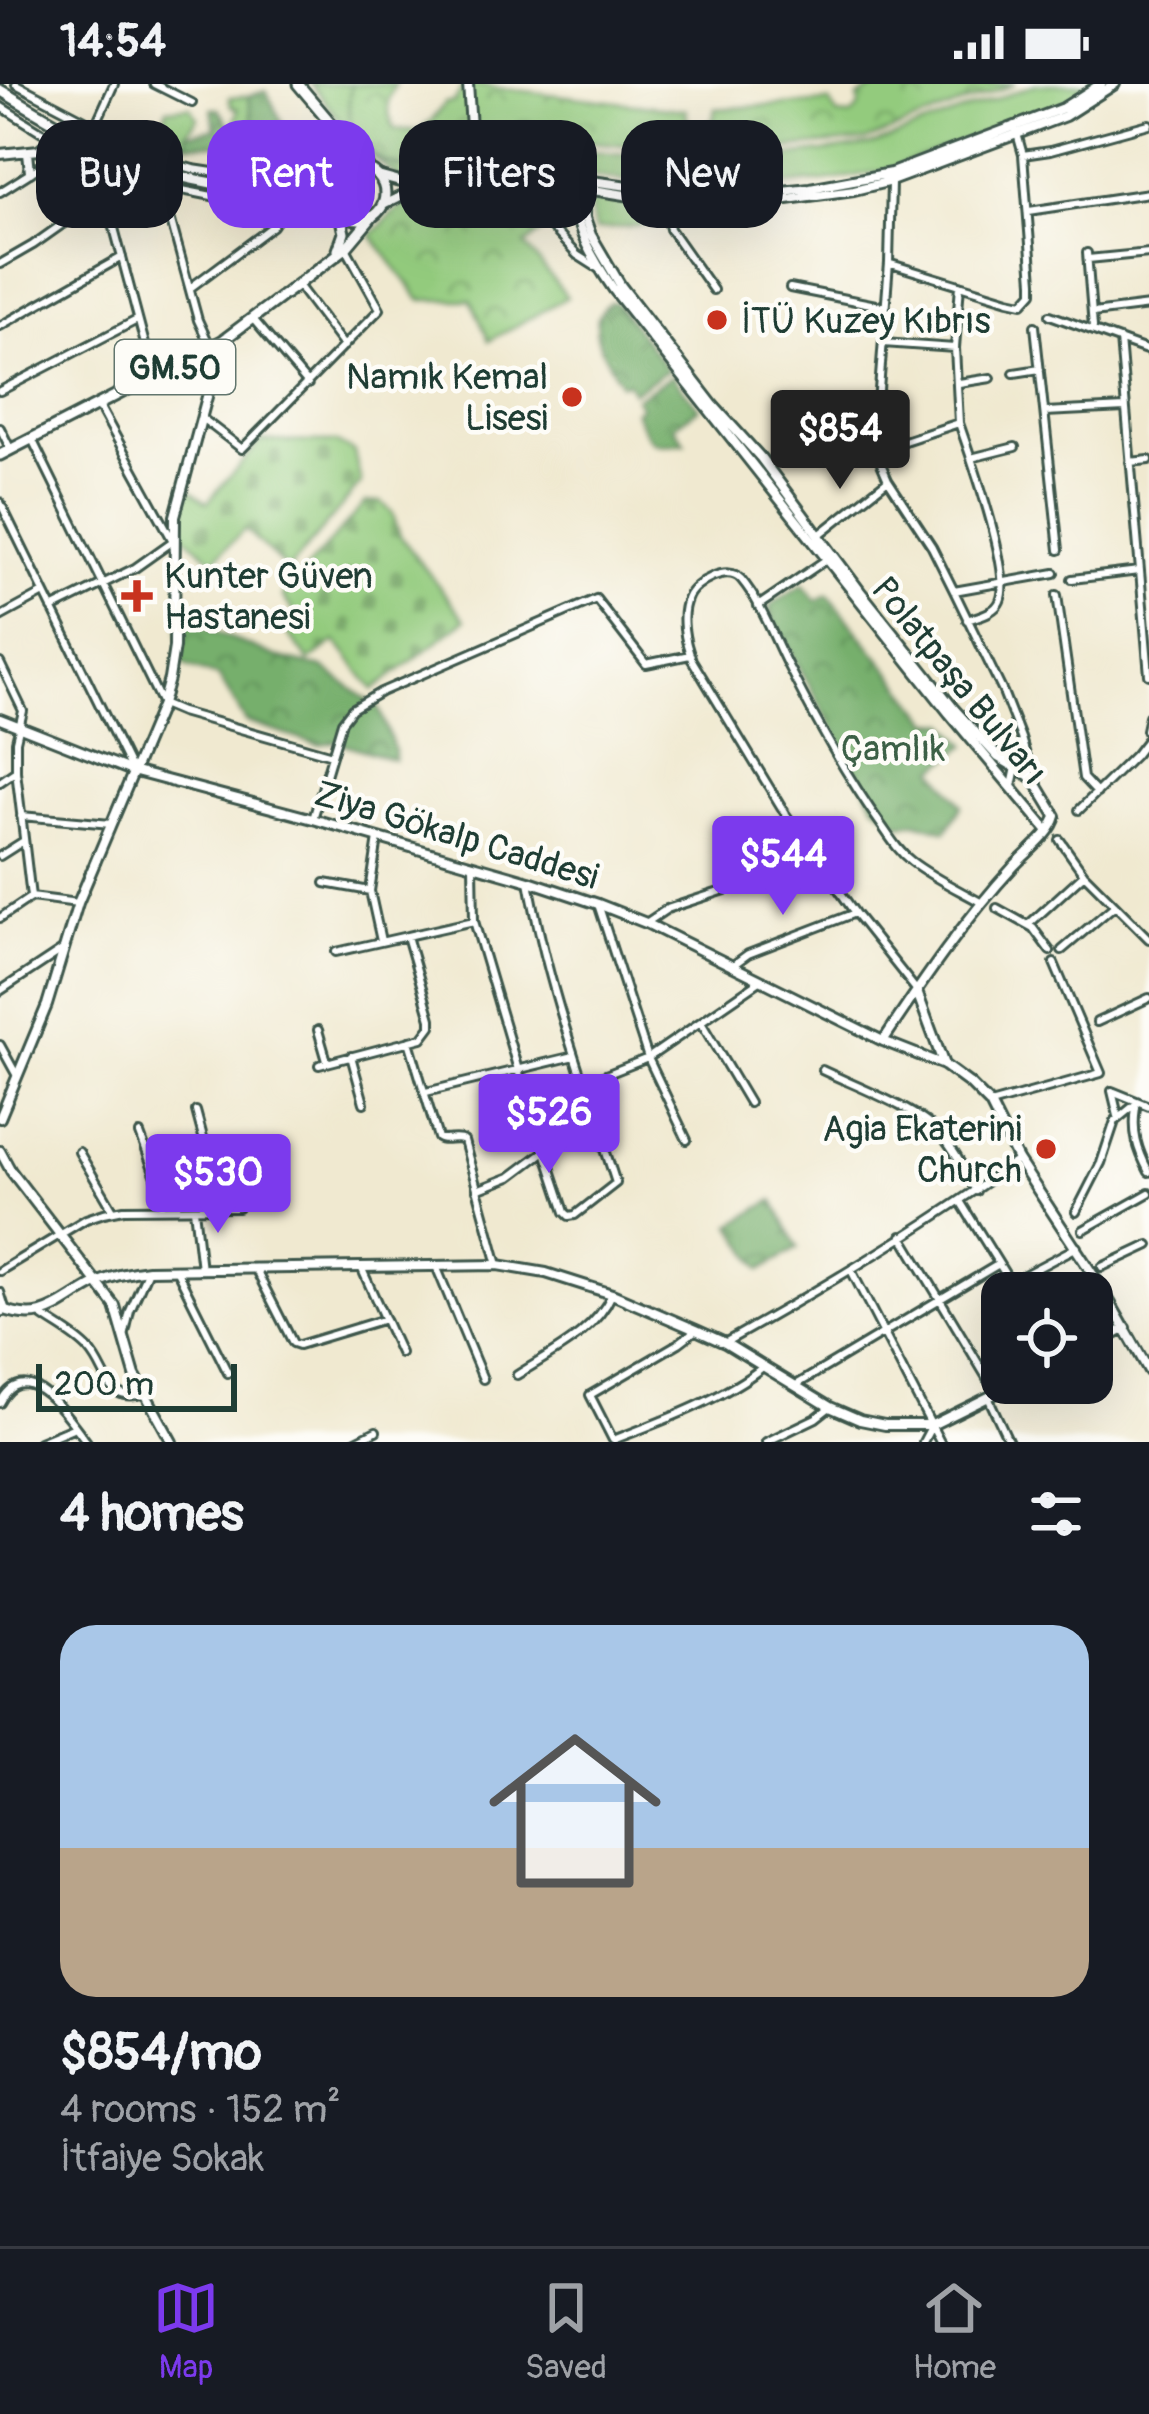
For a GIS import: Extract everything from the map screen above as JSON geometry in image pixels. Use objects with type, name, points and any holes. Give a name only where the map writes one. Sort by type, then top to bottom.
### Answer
[{"type":"main road","points":[[298,84],[328,120]]},
{"type":"main road","points":[[468,84],[470,120]]},
{"type":"main road","points":[[1016,131],[1101,84]]},
{"type":"main road","points":[[783,200],[854,190],[1065,116],[1115,84]]},
{"type":"main road","points":[[0,90],[75,134],[144,165],[207,182]]},
{"type":"main road","points":[[0,154],[36,151]]},
{"type":"main road","points":[[28,153],[30,172]]},
{"type":"main road","points":[[375,174],[399,182]]},
{"type":"main road","points":[[375,174],[384,187],[383,205]]},
{"type":"main road","points":[[597,186],[763,193],[891,177]]},
{"type":"main road","points":[[375,214],[399,197]]},
{"type":"main road","points":[[340,251],[343,228]]},
{"type":"main road","name":"GM.50","points":[[5,453],[216,345],[298,285],[362,228]]},
{"type":"main road","name":"Polatpaşa Bulvarı","points":[[578,228],[600,270],[711,407],[761,458],[954,709],[1003,760],[1034,778],[1056,816],[1048,831],[826,559],[711,407],[621,286],[598,252],[589,228]]},
{"type":"main road","points":[[0,1118],[40,1024],[78,903],[169,679],[177,504],[202,419],[216,345]]},
{"type":"main road","name":"Ziya Gökalp Caddesi","points":[[0,719],[132,771],[598,904],[646,922],[883,1041],[944,1065]]},
{"type":"main road","points":[[1003,760],[1020,752]]},
{"type":"main road","points":[[883,1041],[982,903],[1048,831]]},
{"type":"main road","points":[[916,991],[944,1065],[990,1104],[1018,1160],[1077,1247],[1149,1371]]},
{"type":"main road","points":[[0,1151],[115,1306],[135,1375],[172,1442]]},
{"type":"main road","points":[[2,1311],[41,1316],[98,1282],[148,1270],[497,1265],[546,1273],[612,1294],[725,1343],[830,1407],[873,1424],[932,1425],[981,1400]]},
{"type":"main road","points":[[1113,1335],[1126,1328]]},
{"type":"street","points":[[16,84],[84,120]]},
{"type":"street","points":[[98,120],[114,84]]},
{"type":"street","points":[[154,84],[192,103]]},
{"type":"street","points":[[0,106],[36,129]]},
{"type":"street","points":[[1023,154],[1149,124]]},
{"type":"street","points":[[889,263],[1009,300],[1023,303],[1029,299],[1033,282],[1029,212],[1016,131]]},
{"type":"street","points":[[0,192],[36,168]]},
{"type":"street","points":[[891,177],[877,450],[882,471],[932,547],[968,620],[1034,778]]},
{"type":"street","points":[[183,192],[277,211],[273,226],[190,288]]},
{"type":"street","points":[[1029,212],[1149,194]]},
{"type":"street","points":[[0,264],[57,228]]},
{"type":"street","points":[[114,228],[154,378]]},
{"type":"street","points":[[173,228],[198,320],[216,345]]},
{"type":"street","points":[[551,228],[577,255],[600,270]]},
{"type":"street","points":[[670,228],[712,290]]},
{"type":"street","points":[[202,419],[242,449],[380,309],[340,251]]},
{"type":"street","points":[[1093,329],[1087,256],[1149,253]]},
{"type":"street","points":[[0,326],[122,257]]},
{"type":"street","points":[[960,283],[955,348],[959,423],[1003,580],[996,607],[968,620]]},
{"type":"street","points":[[298,285],[344,346]]},
{"type":"street","points":[[790,288],[886,307]]},
{"type":"street","points":[[1092,313],[1149,307]]},
{"type":"street","points":[[1050,315],[1149,351]]},
{"type":"street","points":[[253,319],[308,384]]},
{"type":"street","points":[[0,391],[137,320]]},
{"type":"street","points":[[1035,326],[1059,550]]},
{"type":"street","points":[[1120,340],[1149,674]]},
{"type":"street","points":[[883,344],[955,348]]},
{"type":"street","points":[[1014,373],[1040,369]]},
{"type":"street","points":[[958,383],[991,378]]},
{"type":"street","points":[[52,609],[135,568],[173,541],[99,406]]},
{"type":"street","points":[[1045,412],[1125,408]]},
{"type":"street","points":[[877,450],[959,423]]},
{"type":"street","points":[[0,428],[5,453]]},
{"type":"street","points":[[32,439],[162,704],[332,755]]},
{"type":"street","points":[[971,458],[1015,447]]},
{"type":"street","points":[[1130,462],[1149,460]]},
{"type":"street","points":[[819,536],[888,480]]},
{"type":"street","points":[[0,502],[132,771]]},
{"type":"street","points":[[0,538],[14,530]]},
{"type":"street","points":[[1138,538],[1149,537]]},
{"type":"street","points":[[758,606],[826,559]]},
{"type":"street","points":[[1072,578],[1139,571]]},
{"type":"street","points":[[916,991],[817,860],[690,655],[685,607],[692,591],[722,573],[739,576],[844,771],[896,847],[908,860],[982,903]]},
{"type":"street","points":[[954,591],[1055,573]]},
{"type":"street","points":[[0,617],[44,592]]},
{"type":"street","points":[[1057,595],[1083,778],[1096,793]]},
{"type":"street","points":[[313,819],[342,722],[352,709],[380,692],[596,599],[646,664],[690,655]]},
{"type":"street","points":[[0,663],[23,711],[16,772],[32,897]]},
{"type":"street","points":[[1079,810],[1149,737],[1149,716]]},
{"type":"street","points":[[1012,786],[1021,738]]},
{"type":"street","points":[[0,782],[16,772]]},
{"type":"street","points":[[21,816],[111,824]]},
{"type":"street","points":[[378,838],[370,891],[381,942]]},
{"type":"street","points":[[1060,840],[1084,874],[1149,939]]},
{"type":"street","points":[[0,856],[24,841]]},
{"type":"street","points":[[646,922],[667,909],[817,860]]},
{"type":"street","points":[[473,865],[474,920],[518,1070],[569,1216],[616,1183],[538,933],[529,881]]},
{"type":"street","points":[[1028,925],[1084,874]]},
{"type":"street","points":[[325,883],[370,891]]},
{"type":"street","points":[[0,918],[32,897],[78,903]]},
{"type":"street","points":[[598,904],[648,1058],[687,1140]]},
{"type":"street","points":[[1063,950],[1115,905]]},
{"type":"street","points":[[997,908],[1028,925],[1050,951]]},
{"type":"street","points":[[734,965],[748,954],[855,913]]},
{"type":"street","points":[[336,952],[474,920]]},
{"type":"street","points":[[318,1030],[323,1064],[422,1038],[431,1026],[406,936]]},
{"type":"street","points":[[0,991],[62,950]]},
{"type":"street","points":[[990,1104],[1101,1072],[1054,963]]},
{"type":"street","points":[[583,1084],[648,1058],[760,981]]},
{"type":"street","points":[[1097,1022],[1149,998]]},
{"type":"street","points":[[701,1024],[749,1102]]},
{"type":"street","points":[[409,1042],[440,1140],[464,1141],[497,1265]]},
{"type":"street","points":[[0,1046],[16,1074]]},
{"type":"street","points":[[351,1056],[364,1103]]},
{"type":"street","points":[[424,1093],[574,1056]]},
{"type":"street","points":[[822,1070],[933,1127],[976,1191]]},
{"type":"street","points":[[1118,1117],[1112,1090],[1149,1106]]},
{"type":"street","points":[[1076,1212],[1118,1117],[1137,1103]]},
{"type":"street","points":[[1137,1103],[1137,1150],[1149,1172]]},
{"type":"street","points":[[196,1111],[218,1208]]},
{"type":"street","points":[[478,1190],[510,1177],[594,1114]]},
{"type":"street","points":[[140,1134],[160,1188],[162,1208]]},
{"type":"street","points":[[79,1152],[113,1210]]},
{"type":"street","points":[[725,1343],[960,1202],[1018,1160]]},
{"type":"street","points":[[1083,1230],[1149,1193]]},
{"type":"street","points":[[960,1202],[1004,1272]]},
{"type":"street","points":[[0,1271],[86,1220],[113,1210],[238,1208]]},
{"type":"street","points":[[194,1209],[201,1269]]},
{"type":"street","points":[[902,1236],[981,1374]]},
{"type":"street","points":[[1102,1267],[1149,1246]]},
{"type":"street","points":[[1030,1272],[1077,1247]]},
{"type":"street","points":[[796,1385],[999,1264]]},
{"type":"street","points":[[436,1266],[483,1379]]},
{"type":"street","points":[[361,1267],[400,1353]]},
{"type":"street","points":[[255,1268],[293,1343],[385,1319]]},
{"type":"street","points":[[176,1269],[228,1373]]},
{"type":"street","points":[[850,1269],[940,1442]]},
{"type":"street","points":[[125,1333],[148,1270]]},
{"type":"street","points":[[0,1292],[2,1311]]},
{"type":"street","points":[[518,1376],[593,1322],[612,1294]]},
{"type":"street","points":[[41,1316],[91,1352],[114,1391],[130,1397],[144,1394]]},
{"type":"street","points":[[696,1330],[590,1395],[613,1440],[668,1419],[764,1366]]},
{"type":"street","points":[[0,1403],[17,1385],[30,1384],[42,1390],[87,1442]]},
{"type":"street","points":[[995,1404],[1009,1442]]},
{"type":"street","points":[[766,1442],[830,1407]]},
{"type":"street","points":[[923,1442],[932,1425]]},
{"type":"street","points":[[39,1442],[75,1427]]},
{"type":"street","points":[[354,1442],[376,1431]]},
{"type":"green space","points":[[311,84],[351,84],[350,120],[339,120]]},
{"type":"green space","points":[[351,84],[396,84],[388,106],[394,129],[399,129],[399,165],[375,156],[375,120],[350,120]]},
{"type":"green space","points":[[464,84],[686,110],[687,120],[621,120],[621,145],[597,142],[597,120],[432,120],[445,103],[454,102]]},
{"type":"green space","points":[[882,84],[1015,84],[866,141],[783,149],[783,120],[713,120],[715,109],[830,102],[837,115],[851,116],[860,106],[858,98]]},
{"type":"green space","points":[[1036,84],[1092,84],[1063,103],[891,169],[783,185],[783,156],[873,145]]},
{"type":"green space","points":[[266,91],[281,120],[252,120],[249,96]]},
{"type":"green space","points":[[249,96],[252,120],[235,120],[238,109],[229,98]]},
{"type":"green space","points":[[190,106],[198,118],[186,134],[188,144],[183,143],[183,120],[163,120],[167,109]]},
{"type":"green space","points":[[212,109],[219,109],[226,120],[214,120]]},
{"type":"green space","points":[[207,130],[207,144],[188,144],[186,134]]},
{"type":"green space","points":[[597,152],[621,154],[621,180],[597,176]]},
{"type":"green space","points":[[375,156],[399,167],[399,178],[375,159]]},
{"type":"green space","points":[[597,199],[621,202],[621,228],[595,230]]},
{"type":"green space","points":[[399,208],[399,228],[547,228],[525,245],[567,297],[489,341],[471,300],[420,300],[371,235]]},
{"type":"green space","points":[[610,302],[616,303],[668,370],[633,392],[627,382],[621,384],[599,342],[597,322]]},
{"type":"green space","points":[[672,376],[699,408],[673,426],[685,442],[657,443],[635,411],[641,407],[636,398]]},
{"type":"green space","points":[[261,441],[335,442],[354,452],[361,483],[288,570],[245,529],[214,560],[180,532],[188,488],[207,503]]},
{"type":"green space","points":[[381,502],[392,512],[400,536],[465,620],[374,690],[336,641],[309,661],[287,632],[301,621],[282,596],[365,503]]},
{"type":"green space","name":"Çamlık","points":[[803,584],[817,601],[828,594],[931,722],[947,723],[967,745],[935,769],[962,805],[946,831],[916,822],[900,824],[875,805],[769,612],[771,605]]},
{"type":"green space","points":[[185,619],[275,657],[323,668],[379,708],[394,760],[335,741],[318,745],[246,722],[219,677],[181,660],[179,623]]},
{"type":"green space","points":[[773,1200],[798,1248],[761,1270],[732,1225]]},
{"type":"place","name":"İTÜ Kuzey Kıbrıs","points":[[717,320]]},
{"type":"place","name":"Namık Kemal Lisesi","points":[[572,397]]},
{"type":"place","name":"Kunter Güven Hastanesi","points":[[137,596]]},
{"type":"place","name":"Agia Ekaterini Church","points":[[1046,1149]]}]
